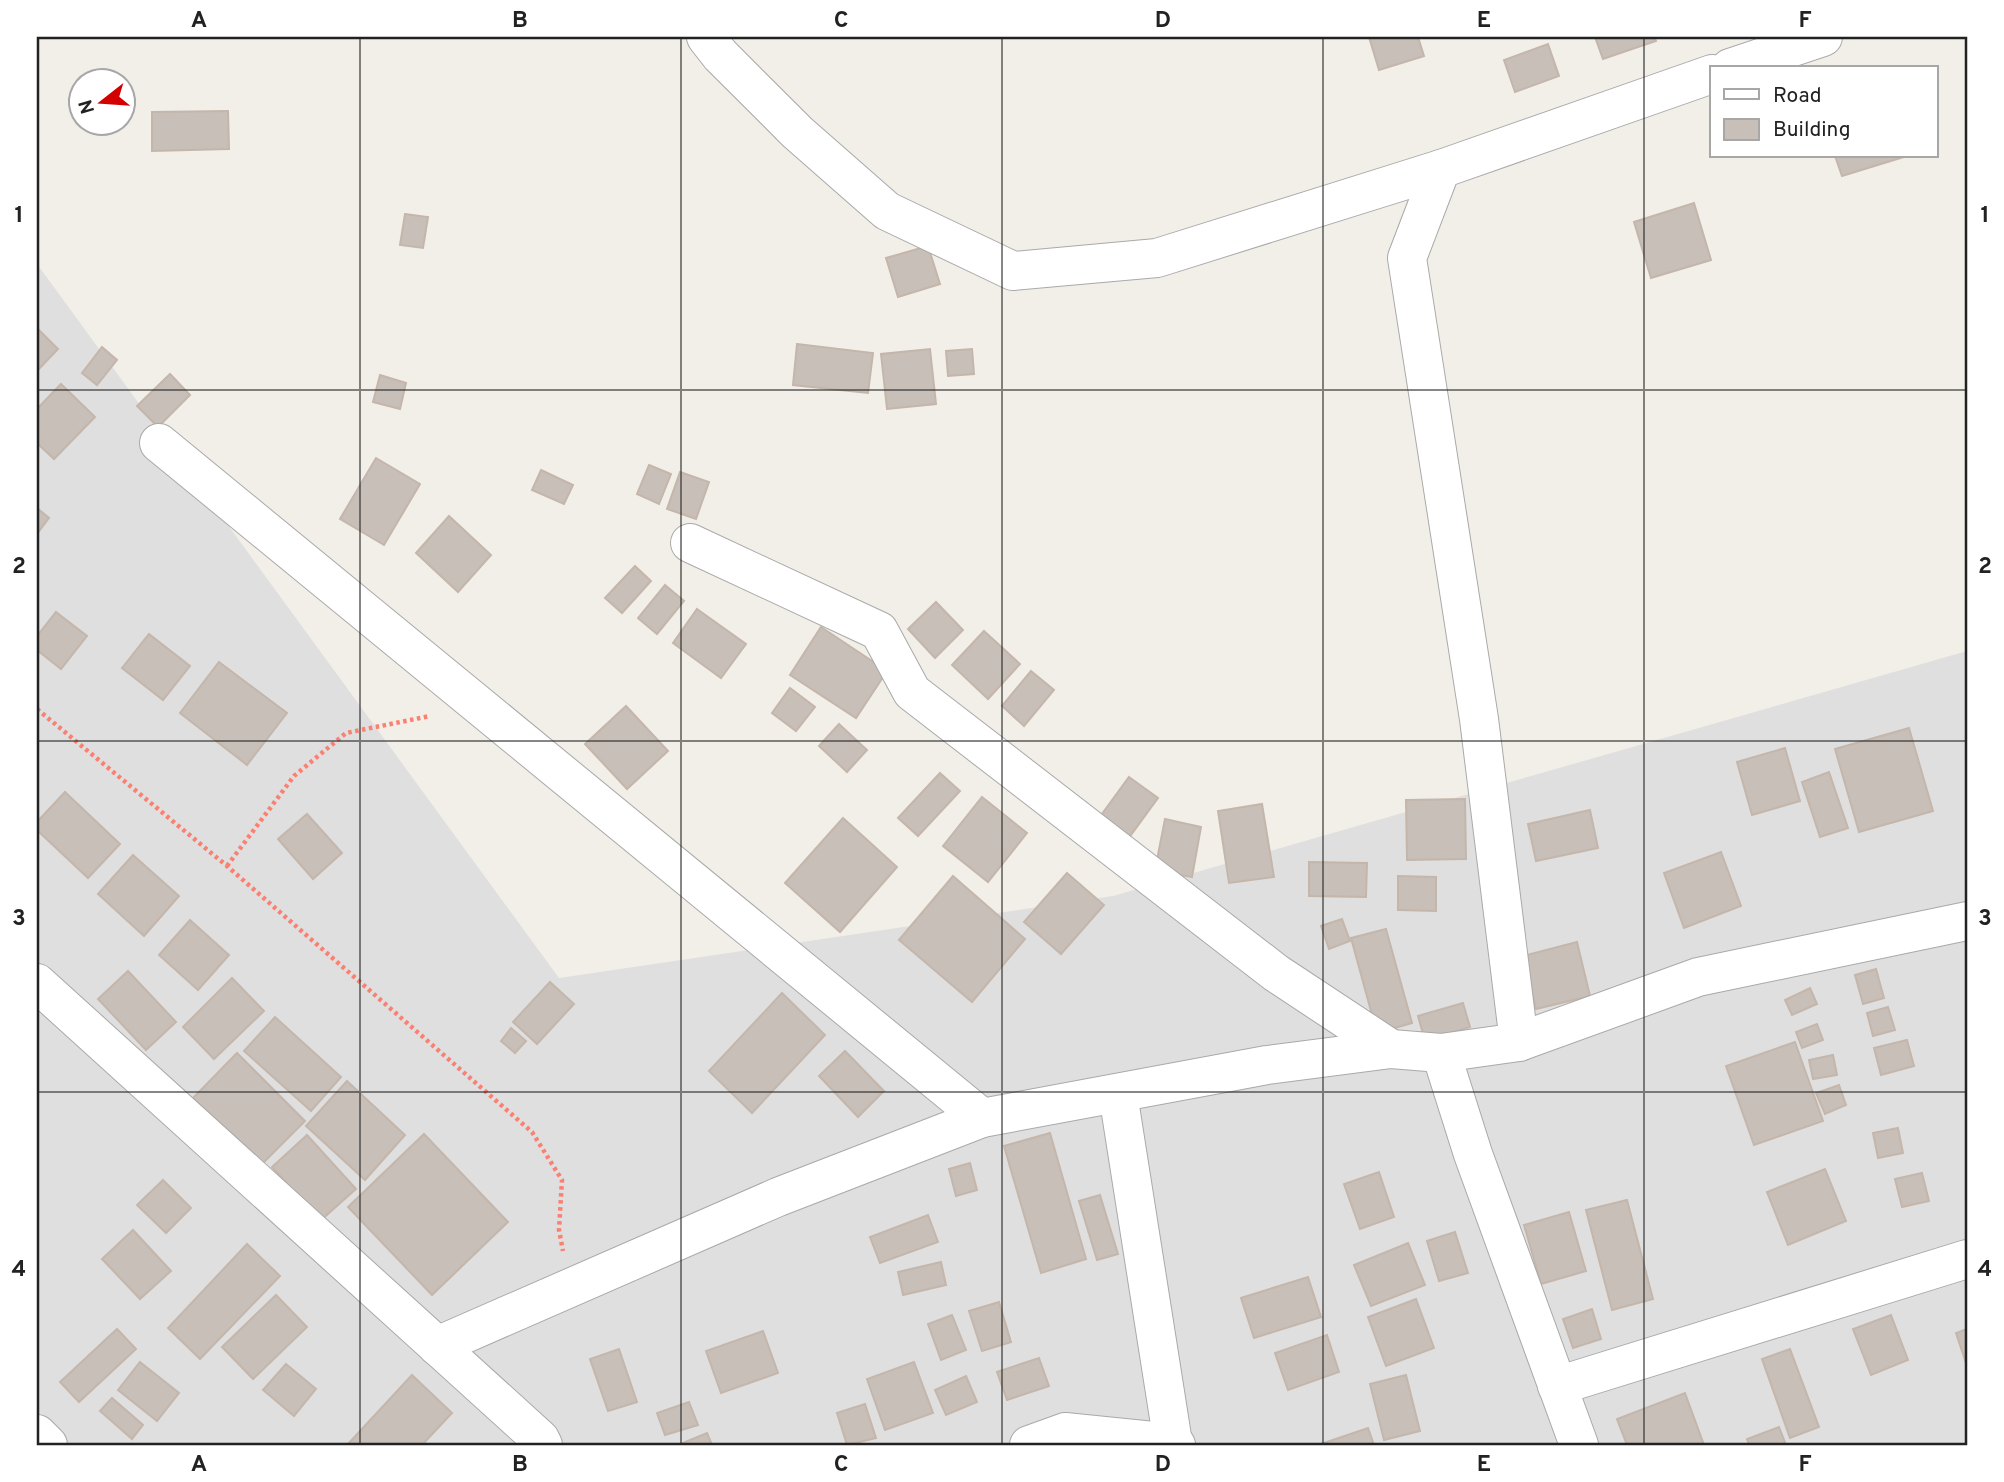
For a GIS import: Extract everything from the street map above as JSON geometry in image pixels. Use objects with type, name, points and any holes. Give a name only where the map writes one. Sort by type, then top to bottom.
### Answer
[{"type":"street","points":[[706,37],[720,55],[797,132],[887,211],[1013,271],[1157,258],[1441,169],[1710,75]]},
{"type":"street","points":[[1736,66],[1823,37]]},
{"type":"street","points":[[1441,169],[1407,258],[1479,719],[1519,1042]]},
{"type":"street","points":[[159,443],[982,1118]]},
{"type":"street","points":[[690,543],[879,631],[912,692],[1276,974],[1391,1049]]},
{"type":"street","points":[[437,1346],[778,1197],[982,1118],[1267,1065],[1391,1049],[1441,1053],[1519,1042],[1698,977],[1967,921]]},
{"type":"street","points":[[37,983],[540,1439],[543,1445]]},
{"type":"street","points":[[1441,1053],[1473,1154],[1579,1445]]},
{"type":"street","points":[[1029,1445],[1065,1432],[1175,1444],[1118,1094]]},
{"type":"street","points":[[1557,1386],[1967,1259]]},
{"type":"street","points":[[37,1434],[48,1445]]},
{"type":"path","points":[[227,866],[294,776],[346,733],[480,706]]},
{"type":"path","points":[[37,709],[227,866],[533,1132],[562,1180],[559,1230],[569,1288]]},
{"type":"shaded area","points":[[37,264],[559,978],[1113,896],[1967,651],[1967,1445],[37,1445]]},
{"type":"building","points":[[1369,37],[1418,37],[1424,56],[1379,70]]},
{"type":"building","points":[[1595,37],[1654,37],[1656,41],[1603,59]]},
{"type":"building","points":[[1548,44],[1559,76],[1515,92],[1504,60]]},
{"type":"building","points":[[228,111],[229,149],[152,151],[152,112]]},
{"type":"building","points":[[1836,158],[1900,158],[1842,176]]},
{"type":"building","points":[[1694,203],[1711,260],[1651,278],[1634,222]]},
{"type":"building","points":[[405,214],[428,217],[423,248],[400,245]]},
{"type":"building","points":[[928,246],[940,284],[898,297],[886,258]]},
{"type":"building","points":[[37,328],[58,349],[37,371]]},
{"type":"building","points":[[797,344],[873,353],[868,393],[793,385]]},
{"type":"building","points":[[102,347],[117,360],[97,385],[82,373]]},
{"type":"building","points":[[930,349],[936,404],[887,409],[881,354]]},
{"type":"building","points":[[972,349],[974,374],[948,376],[946,351]]},
{"type":"building","points":[[170,374],[190,395],[158,427],[137,406]]},
{"type":"building","points":[[380,375],[406,383],[400,409],[373,402]]},
{"type":"building","points":[[61,384],[95,417],[54,459],[37,443],[37,409]]},
{"type":"building","points":[[376,458],[420,484],[384,545],[340,519]]},
{"type":"building","points":[[649,465],[671,474],[659,504],[637,494]]},
{"type":"building","points":[[541,470],[573,485],[564,504],[532,490]]},
{"type":"building","points":[[680,472],[709,482],[696,519],[667,509]]},
{"type":"building","points":[[37,508],[49,518],[37,534]]},
{"type":"building","points":[[449,516],[491,555],[458,592],[416,553]]},
{"type":"building","points":[[635,566],[651,581],[622,613],[605,598]]},
{"type":"building","points":[[665,585],[684,601],[657,634],[638,618]]},
{"type":"building","points":[[936,602],[963,630],[935,658],[908,629]]},
{"type":"building","points":[[697,609],[746,644],[721,678],[673,643]]},
{"type":"building","points":[[56,612],[87,636],[61,669],[37,650],[37,636]]},
{"type":"building","points":[[821,627],[887,671],[856,718],[790,675]]},
{"type":"building","points":[[984,631],[1020,664],[988,699],[952,665]]},
{"type":"building","points":[[149,634],[190,666],[163,700],[122,668]]},
{"type":"building","points":[[219,662],[287,713],[247,765],[180,713]]},
{"type":"building","points":[[1031,671],[1054,690],[1024,726],[1002,706]]},
{"type":"building","points":[[790,688],[815,707],[796,731],[772,713]]},
{"type":"building","points":[[626,706],[668,751],[627,789],[585,744]]},
{"type":"building","points":[[839,724],[867,750],[847,772],[819,746]]},
{"type":"building","points":[[1909,728],[1933,811],[1859,832],[1835,749]]},
{"type":"building","points":[[1785,748],[1800,801],[1752,815],[1737,762]]},
{"type":"building","points":[[1829,772],[1848,828],[1820,837],[1802,782]]},
{"type":"building","points":[[940,773],[960,791],[918,836],[898,818]]},
{"type":"building","points":[[1129,777],[1158,798],[1128,839],[1099,818]]},
{"type":"building","points":[[65,792],[120,844],[88,878],[37,830],[37,822]]},
{"type":"building","points":[[982,797],[1027,833],[988,882],[943,846]]},
{"type":"building","points":[[1465,799],[1466,859],[1407,860],[1406,800]]},
{"type":"building","points":[[1262,804],[1274,877],[1229,883],[1218,811]]},
{"type":"building","points":[[1590,810],[1598,848],[1536,861],[1528,824]]},
{"type":"building","points":[[307,814],[342,853],[313,879],[278,839]]},
{"type":"building","points":[[843,818],[897,867],[840,932],[785,883]]},
{"type":"building","points":[[1165,819],[1201,827],[1192,877],[1155,870]]},
{"type":"building","points":[[1721,852],[1741,906],[1684,928],[1664,873]]},
{"type":"building","points":[[133,855],[179,896],[144,936],[98,894]]},
{"type":"building","points":[[1309,862],[1367,863],[1366,897],[1309,896]]},
{"type":"building","points":[[1067,873],[1104,905],[1061,954],[1024,922]]},
{"type":"building","points":[[953,876],[1025,939],[972,1002],[899,940]]},
{"type":"building","points":[[1398,876],[1436,877],[1436,911],[1398,910]]},
{"type":"building","points":[[1342,919],[1350,941],[1329,949],[1321,926]]},
{"type":"building","points":[[190,920],[229,955],[198,990],[159,955]]},
{"type":"building","points":[[1386,929],[1412,1023],[1377,1033],[1351,938]]},
{"type":"building","points":[[1577,942],[1590,996],[1536,1009],[1523,956]]},
{"type":"building","points":[[1876,969],[1884,998],[1863,1004],[1855,975]]},
{"type":"building","points":[[128,971],[176,1022],[146,1050],[98,999]]},
{"type":"building","points":[[232,978],[264,1011],[214,1059],[183,1027]]},
{"type":"building","points":[[550,982],[574,1004],[537,1044],[513,1022]]},
{"type":"building","points":[[1810,988],[1817,1004],[1792,1015],[1785,1000]]},
{"type":"building","points":[[782,993],[825,1035],[752,1113],[709,1071]]},
{"type":"building","points":[[1463,1003],[1470,1027],[1425,1041],[1418,1016]]},
{"type":"building","points":[[1888,1007],[1895,1030],[1873,1036],[1867,1013]]},
{"type":"building","points":[[275,1017],[341,1077],[311,1111],[244,1051]]},
{"type":"building","points":[[1817,1024],[1823,1040],[1802,1048],[1796,1032]]},
{"type":"building","points":[[511,1028],[526,1041],[515,1053],[501,1041]]},
{"type":"building","points":[[1907,1040],[1914,1066],[1881,1075],[1874,1048]]},
{"type":"building","points":[[1795,1042],[1823,1121],[1754,1145],[1726,1066]]},
{"type":"building","points":[[845,1051],[884,1091],[858,1117],[819,1076]]},
{"type":"building","points":[[237,1053],[305,1121],[261,1165],[193,1098]]},
{"type":"building","points":[[1833,1055],[1837,1075],[1813,1079],[1809,1060]]},
{"type":"building","points":[[347,1081],[405,1135],[365,1180],[306,1126]]},
{"type":"building","points":[[1839,1085],[1846,1105],[1825,1114],[1816,1093]]},
{"type":"building","points":[[1898,1128],[1903,1153],[1878,1158],[1873,1133]]},
{"type":"building","points":[[1050,1133],[1086,1259],[1041,1273],[1004,1146]]},
{"type":"building","points":[[424,1134],[508,1222],[432,1295],[348,1207]]},
{"type":"building","points":[[307,1135],[356,1189],[320,1221],[272,1167]]},
{"type":"building","points":[[970,1163],[977,1190],[956,1196],[949,1169]]},
{"type":"building","points":[[1825,1169],[1846,1221],[1788,1245],[1767,1192]]},
{"type":"building","points":[[1379,1172],[1394,1217],[1360,1229],[1344,1184]]},
{"type":"building","points":[[1922,1173],[1929,1201],[1902,1207],[1895,1179]]},
{"type":"building","points":[[163,1180],[191,1208],[166,1233],[137,1205]]},
{"type":"building","points":[[1100,1195],[1118,1254],[1097,1260],[1079,1201]]},
{"type":"building","points":[[1627,1200],[1653,1299],[1612,1310],[1586,1210]]},
{"type":"building","points":[[1569,1212],[1586,1271],[1541,1284],[1524,1225]]},
{"type":"building","points":[[928,1215],[938,1242],[880,1263],[870,1237]]},
{"type":"building","points":[[133,1230],[171,1271],[140,1299],[102,1259]]},
{"type":"building","points":[[1455,1232],[1468,1273],[1439,1281],[1427,1241]]},
{"type":"building","points":[[1408,1243],[1425,1285],[1371,1306],[1354,1265]]},
{"type":"building","points":[[247,1244],[280,1276],[200,1359],[168,1328]]},
{"type":"building","points":[[941,1262],[946,1285],[903,1295],[898,1272]]},
{"type":"building","points":[[1308,1277],[1321,1317],[1254,1338],[1241,1298]]},
{"type":"building","points":[[276,1295],[307,1327],[253,1379],[222,1347]]},
{"type":"building","points":[[1416,1299],[1434,1348],[1386,1366],[1368,1317]]},
{"type":"building","points":[[999,1302],[1011,1342],[982,1351],[969,1311]]},
{"type":"building","points":[[1592,1309],[1601,1339],[1573,1348],[1563,1319]]},
{"type":"building","points":[[952,1315],[966,1350],[941,1360],[928,1324]]},
{"type":"building","points":[[1891,1315],[1908,1360],[1871,1375],[1853,1329]]},
{"type":"building","points":[[117,1329],[136,1349],[79,1402],[60,1382]]},
{"type":"building","points":[[1967,1329],[1967,1366],[1956,1333]]},
{"type":"building","points":[[763,1331],[778,1373],[721,1393],[706,1351]]},
{"type":"building","points":[[1327,1335],[1339,1372],[1288,1390],[1275,1353]]},
{"type":"building","points":[[619,1349],[637,1402],[608,1411],[590,1359]]},
{"type":"building","points":[[1790,1349],[1819,1427],[1790,1438],[1762,1359]]},
{"type":"building","points":[[1039,1358],[1049,1386],[1007,1400],[997,1372]]},
{"type":"building","points":[[140,1362],[179,1393],[157,1421],[118,1390]]},
{"type":"building","points":[[914,1362],[933,1413],[885,1430],[867,1379]]},
{"type":"building","points":[[286,1364],[316,1389],[294,1416],[263,1390]]},
{"type":"building","points":[[412,1375],[452,1413],[422,1445],[347,1445]]},
{"type":"building","points":[[1406,1375],[1420,1431],[1384,1440],[1370,1384]]},
{"type":"building","points":[[966,1376],[977,1402],[946,1415],[935,1390]]},
{"type":"building","points":[[1685,1393],[1704,1445],[1627,1445],[1617,1419]]},
{"type":"building","points":[[112,1398],[143,1425],[132,1439],[100,1411]]},
{"type":"building","points":[[689,1402],[698,1425],[665,1435],[657,1413]]},
{"type":"building","points":[[865,1404],[876,1438],[847,1445],[837,1413]]},
{"type":"building","points":[[1779,1427],[1786,1445],[1749,1445],[1747,1439]]},
{"type":"building","points":[[1368,1428],[1374,1445],[1318,1445]]},
{"type":"building","points":[[707,1433],[712,1445],[678,1445]]}]
